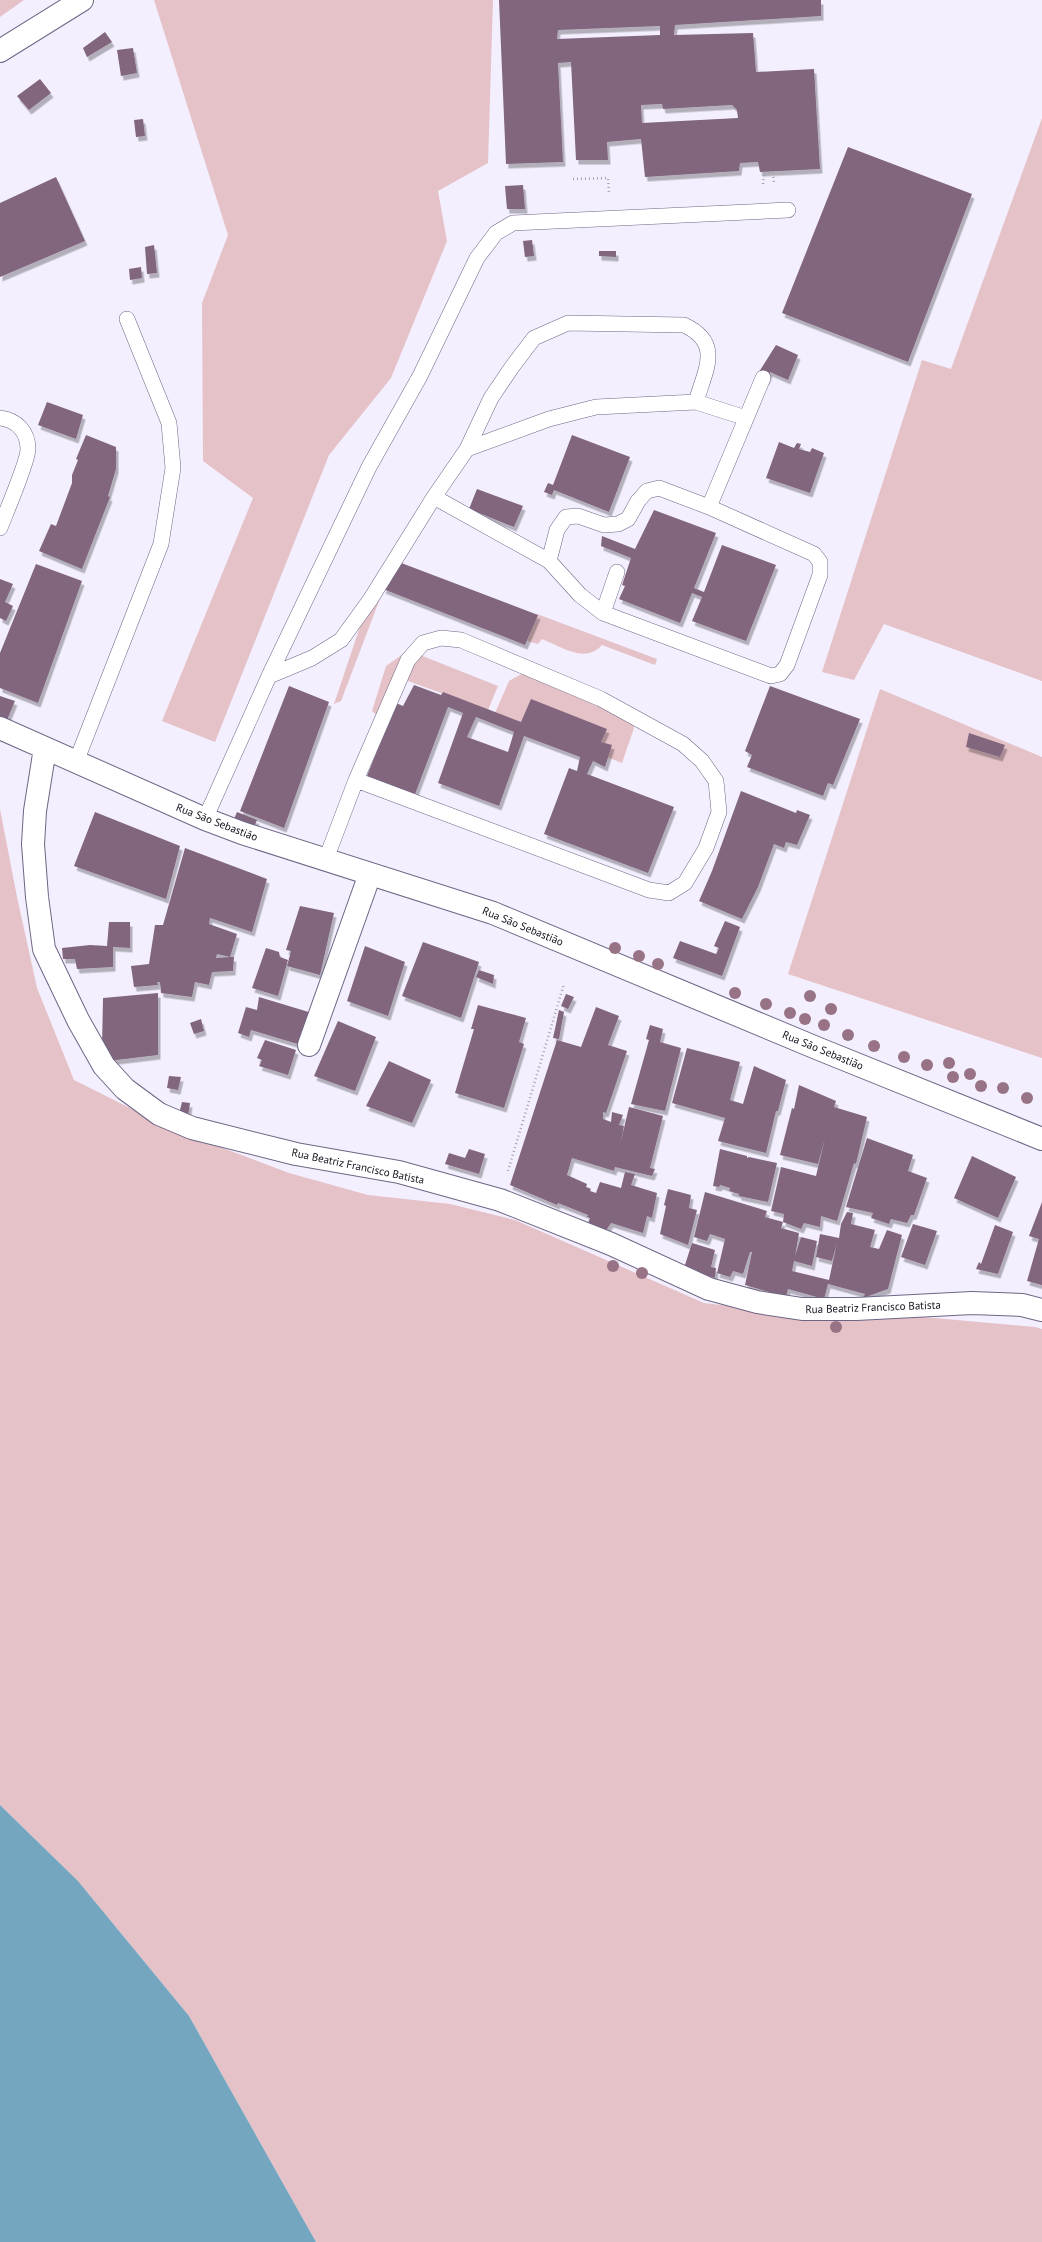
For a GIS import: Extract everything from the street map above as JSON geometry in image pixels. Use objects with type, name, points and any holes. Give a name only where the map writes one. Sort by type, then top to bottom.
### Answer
[{"type":"street","points":[[0,51],[82,0]]},
{"type":"street","name":"Rua São Sebastião","points":[[0,728],[205,819],[493,913],[819,1049],[1042,1139]]},
{"type":"street","name":"Rua Beatriz Francisco Batista","points":[[45,748],[35,810],[33,844],[37,897],[44,949],[78,1020],[104,1066],[124,1089],[159,1114],[192,1128],[296,1154],[399,1172],[500,1200],[610,1244],[709,1290],[757,1302],[802,1309],[856,1309],[972,1304],[1022,1305],[1042,1310]]},
{"type":"street","points":[[309,1045],[370,874]]},
{"type":"lane","points":[[205,819],[268,676],[369,467],[420,376],[477,258],[496,233],[512,223],[788,210]]},
{"type":"lane","points":[[76,762],[161,544],[173,468],[169,423],[127,319]]},
{"type":"lane","points":[[268,676],[312,658],[341,640],[370,600],[434,497],[468,449],[491,398],[534,338],[568,323],[684,325],[698,331],[705,342],[709,354],[696,402]]},
{"type":"lane","points":[[709,507],[763,378]]},
{"type":"lane","points":[[468,449],[549,419],[596,407],[696,402],[746,418]]},
{"type":"lane","points":[[0,418],[19,426],[27,437],[28,451],[0,528]]},
{"type":"lane","points":[[434,497],[548,561],[580,595],[603,613],[771,676],[780,674],[787,665],[820,575],[820,562],[814,554],[709,507],[659,488],[647,491],[638,501],[628,519],[618,524],[604,525],[578,516],[566,517],[556,530],[548,561]]},
{"type":"lane","points":[[603,613],[617,572]]},
{"type":"lane","points":[[326,859],[356,780],[408,660],[424,643],[441,638],[461,640],[602,699],[683,744],[702,761],[716,781],[719,812],[706,848],[686,883],[669,893],[648,890],[356,780]]},
{"type":"path","points":[[573,179],[608,178],[610,193]]},
{"type":"path","points":[[500,1200],[564,984]]},
{"type":"shaded area","points":[[0,0],[24,0],[0,17]]},
{"type":"shaded area","points":[[154,0],[493,0],[488,163],[438,191],[447,241],[391,378],[329,455],[215,742],[162,721],[253,498],[203,461],[202,303],[228,235]]},
{"type":"shaded area","points":[[1042,118],[1042,681],[884,624],[854,680],[822,672],[922,360],[951,369]]},
{"type":"shaded area","points":[[374,585],[384,588],[341,701],[334,704]]},
{"type":"shaded area","points":[[537,614],[657,659],[655,665],[602,645],[595,651],[581,654],[542,639],[538,644],[527,641]]},
{"type":"shaded area","points":[[403,654],[420,655],[498,686],[488,710],[397,677],[379,717],[372,711],[386,666]]},
{"type":"shaded area","points":[[525,672],[632,720],[634,728],[622,763],[495,713],[509,681]]},
{"type":"shaded area","points":[[880,689],[1042,757],[1042,1058],[788,974]]},
{"type":"shaded area","points":[[0,809],[37,988],[74,1080],[140,1113],[212,1144],[289,1173],[368,1195],[450,1204],[515,1220],[704,1303],[782,1312],[900,1315],[1035,1327],[1042,1329],[1042,2242],[316,2242],[189,2016],[78,1881],[0,1805]]},
{"type":"water","points":[[0,1805],[78,1881],[189,2016],[316,2242],[0,2242]]},
{"type":"building","points":[[499,0],[821,0],[821,16],[675,25],[674,35],[753,33],[756,72],[814,69],[820,169],[760,172],[758,162],[740,163],[739,171],[645,177],[641,139],[607,142],[608,160],[576,160],[571,62],[558,63],[563,162],[506,164]],"holes":[[[660,26],[660,35],[557,39],[558,30]],[[662,104],[663,109],[732,105],[737,110],[738,118],[642,123],[641,105]]]},
{"type":"building","points":[[105,32],[112,42],[87,57],[83,48]]},
{"type":"building","points":[[133,48],[137,73],[121,76],[117,50]]},
{"type":"building","points":[[40,79],[51,93],[29,110],[17,96]]},
{"type":"building","points":[[143,119],[145,136],[136,137],[134,120]]},
{"type":"building","points":[[848,147],[972,194],[908,362],[782,313]]},
{"type":"building","points":[[56,177],[85,241],[0,277],[0,203]]},
{"type":"building","points":[[523,185],[525,209],[507,209],[505,186]]},
{"type":"building","points":[[532,240],[534,256],[525,257],[523,241]]},
{"type":"building","points":[[154,245],[157,273],[147,274],[145,247]]},
{"type":"building","points":[[599,251],[616,251],[616,257],[599,256]]},
{"type":"building","points":[[141,267],[142,278],[130,280],[129,269]]},
{"type":"building","points":[[776,345],[798,355],[788,380],[770,372],[767,380],[757,375]]},
{"type":"building","points":[[47,402],[83,415],[76,439],[38,425]]},
{"type":"building","points":[[86,435],[116,447],[116,469],[108,496],[110,497],[82,569],[39,551],[51,524],[56,526],[72,483],[72,475],[78,460],[76,459]]},
{"type":"building","points":[[572,435],[630,457],[609,512],[554,490],[552,495],[544,492],[548,483],[553,485]]},
{"type":"building","points":[[779,442],[794,448],[797,443],[801,444],[799,449],[810,452],[812,448],[824,453],[810,493],[766,478]]},
{"type":"building","points":[[477,489],[523,506],[514,527],[469,509]]},
{"type":"building","points":[[654,510],[716,533],[694,588],[704,592],[722,545],[776,565],[746,641],[692,621],[702,597],[692,593],[680,623],[619,599],[625,586],[622,585],[631,558],[601,546],[602,536],[635,549]]},
{"type":"building","points":[[396,561],[538,615],[525,645],[383,589]]},
{"type":"building","points":[[36,564],[82,581],[38,703],[0,688],[0,653]]},
{"type":"building","points":[[0,579],[13,584],[5,602],[13,606],[6,621],[0,618]]},
{"type":"building","points":[[414,685],[441,695],[443,692],[521,722],[531,699],[607,729],[601,742],[612,745],[605,767],[593,761],[587,774],[674,807],[648,873],[544,834],[569,768],[577,771],[580,757],[524,736],[499,806],[438,783],[463,713],[448,707],[414,797],[367,776],[396,703],[403,706]],"holes":[[[476,717],[514,732],[508,752],[467,737]]]},
{"type":"building","points":[[289,686],[329,702],[284,828],[240,811]]},
{"type":"building","points":[[770,686],[860,719],[833,785],[828,783],[823,796],[747,767],[752,755],[745,751]]},
{"type":"building","points":[[0,696],[15,701],[7,720],[0,718]]},
{"type":"building","points":[[969,733],[1005,745],[1000,757],[966,747]]},
{"type":"building","points":[[741,791],[796,813],[797,810],[810,815],[797,845],[786,842],[784,848],[774,844],[758,887],[742,919],[699,901],[712,871]]},
{"type":"building","points":[[95,812],[180,846],[166,899],[74,866]]},
{"type":"building","points":[[237,812],[257,820],[251,834],[231,826]]},
{"type":"building","points":[[185,848],[267,879],[252,932],[210,918],[209,924],[237,934],[230,957],[234,957],[233,971],[212,972],[209,985],[195,982],[192,997],[161,993],[160,982],[157,982],[158,985],[134,987],[131,966],[149,964],[155,925],[163,925]],"holes":[[[217,954],[230,957],[216,958]]]},
{"type":"building","points":[[300,906],[334,913],[320,975],[287,966],[291,951],[286,950]]},
{"type":"building","points":[[725,921],[740,927],[722,976],[673,958],[680,941],[716,954],[719,948],[714,946]]},
{"type":"building","points":[[109,922],[130,922],[130,948],[113,947],[113,967],[77,969],[75,959],[63,959],[62,948],[90,945],[107,946]]},
{"type":"building","points":[[423,942],[479,962],[461,1018],[402,996]]},
{"type":"building","points":[[365,946],[405,962],[388,1016],[347,1001]]},
{"type":"building","points":[[266,948],[279,952],[280,957],[288,960],[278,996],[252,988]]},
{"type":"building","points":[[479,970],[494,975],[493,984],[476,977]]},
{"type":"building","points":[[158,993],[158,1055],[108,1061],[102,1047],[103,998]]},
{"type":"building","points":[[566,994],[574,997],[568,1009],[561,1006]]},
{"type":"building","points":[[259,997],[312,1013],[301,1045],[251,1030],[249,1037],[238,1033],[246,1007],[257,1010]]},
{"type":"building","points":[[478,1005],[526,1018],[519,1042],[524,1044],[504,1108],[455,1093],[474,1029],[471,1029]]},
{"type":"building","points":[[596,1007],[619,1016],[608,1045],[627,1051],[606,1113],[603,1112],[603,1119],[611,1122],[612,1112],[623,1115],[619,1125],[624,1126],[620,1145],[629,1107],[663,1116],[650,1168],[655,1169],[652,1176],[615,1167],[614,1171],[572,1158],[567,1175],[587,1184],[586,1187],[591,1189],[590,1191],[596,1193],[600,1182],[621,1188],[625,1172],[635,1174],[631,1185],[657,1193],[652,1218],[647,1216],[643,1233],[611,1223],[603,1235],[586,1228],[590,1218],[587,1217],[588,1215],[558,1203],[557,1205],[510,1185],[557,1040],[581,1047]]},
{"type":"building","points":[[559,1010],[564,1012],[559,1039],[553,1038]]},
{"type":"building","points":[[201,1019],[204,1031],[194,1034],[190,1023]]},
{"type":"building","points":[[338,1021],[376,1037],[355,1091],[314,1076]]},
{"type":"building","points":[[650,1025],[663,1029],[660,1042],[681,1048],[665,1111],[631,1104],[649,1040],[646,1039]]},
{"type":"building","points":[[265,1040],[296,1050],[288,1075],[259,1066],[262,1060],[257,1058]]},
{"type":"building","points":[[687,1048],[740,1062],[730,1100],[743,1104],[754,1066],[786,1080],[778,1111],[776,1111],[766,1153],[718,1141],[725,1118],[672,1103]]},
{"type":"building","points":[[389,1061],[431,1080],[412,1123],[366,1106]]},
{"type":"building","points":[[169,1076],[181,1077],[178,1090],[167,1088]]},
{"type":"building","points":[[799,1085],[836,1101],[834,1107],[867,1117],[856,1164],[854,1163],[837,1221],[821,1216],[820,1227],[804,1223],[801,1229],[783,1222],[784,1214],[771,1211],[781,1167],[816,1176],[825,1138],[818,1164],[780,1155],[792,1108],[794,1109]]},
{"type":"building","points":[[182,1102],[190,1103],[188,1116],[179,1114]]},
{"type":"building","points":[[867,1138],[913,1155],[908,1171],[927,1178],[914,1215],[911,1215],[907,1223],[891,1219],[889,1224],[871,1218],[873,1213],[846,1207]]},
{"type":"building","points":[[469,1149],[485,1154],[479,1174],[445,1164],[449,1153],[465,1158]]},
{"type":"building","points":[[720,1149],[747,1156],[747,1158],[749,1157],[777,1163],[768,1202],[739,1196],[739,1194],[729,1191],[730,1188],[720,1185],[719,1187],[713,1186]]},
{"type":"building","points":[[972,1156],[1016,1177],[998,1218],[954,1198]]},
{"type":"building","points":[[668,1189],[691,1195],[689,1208],[697,1210],[688,1245],[660,1234]]},
{"type":"building","points":[[705,1192],[767,1211],[765,1217],[783,1222],[781,1228],[799,1233],[795,1256],[801,1237],[817,1241],[812,1266],[794,1261],[792,1271],[829,1280],[837,1243],[832,1261],[816,1257],[820,1234],[839,1238],[841,1224],[847,1212],[853,1213],[851,1224],[875,1230],[870,1247],[879,1249],[887,1230],[902,1235],[888,1289],[863,1298],[865,1294],[828,1284],[824,1299],[788,1289],[786,1297],[745,1285],[752,1252],[750,1252],[743,1274],[733,1271],[730,1277],[717,1273],[725,1239],[710,1234],[707,1241],[694,1237]]},
{"type":"building","points":[[1042,1202],[1042,1285],[1027,1281],[1039,1239],[1029,1236]]},
{"type":"building","points":[[913,1224],[937,1231],[925,1265],[901,1257]]},
{"type":"building","points":[[995,1225],[1013,1232],[998,1274],[976,1269],[979,1262],[981,1264]]},
{"type":"building","points":[[692,1243],[715,1250],[711,1267],[716,1268],[715,1278],[684,1268]]}]
